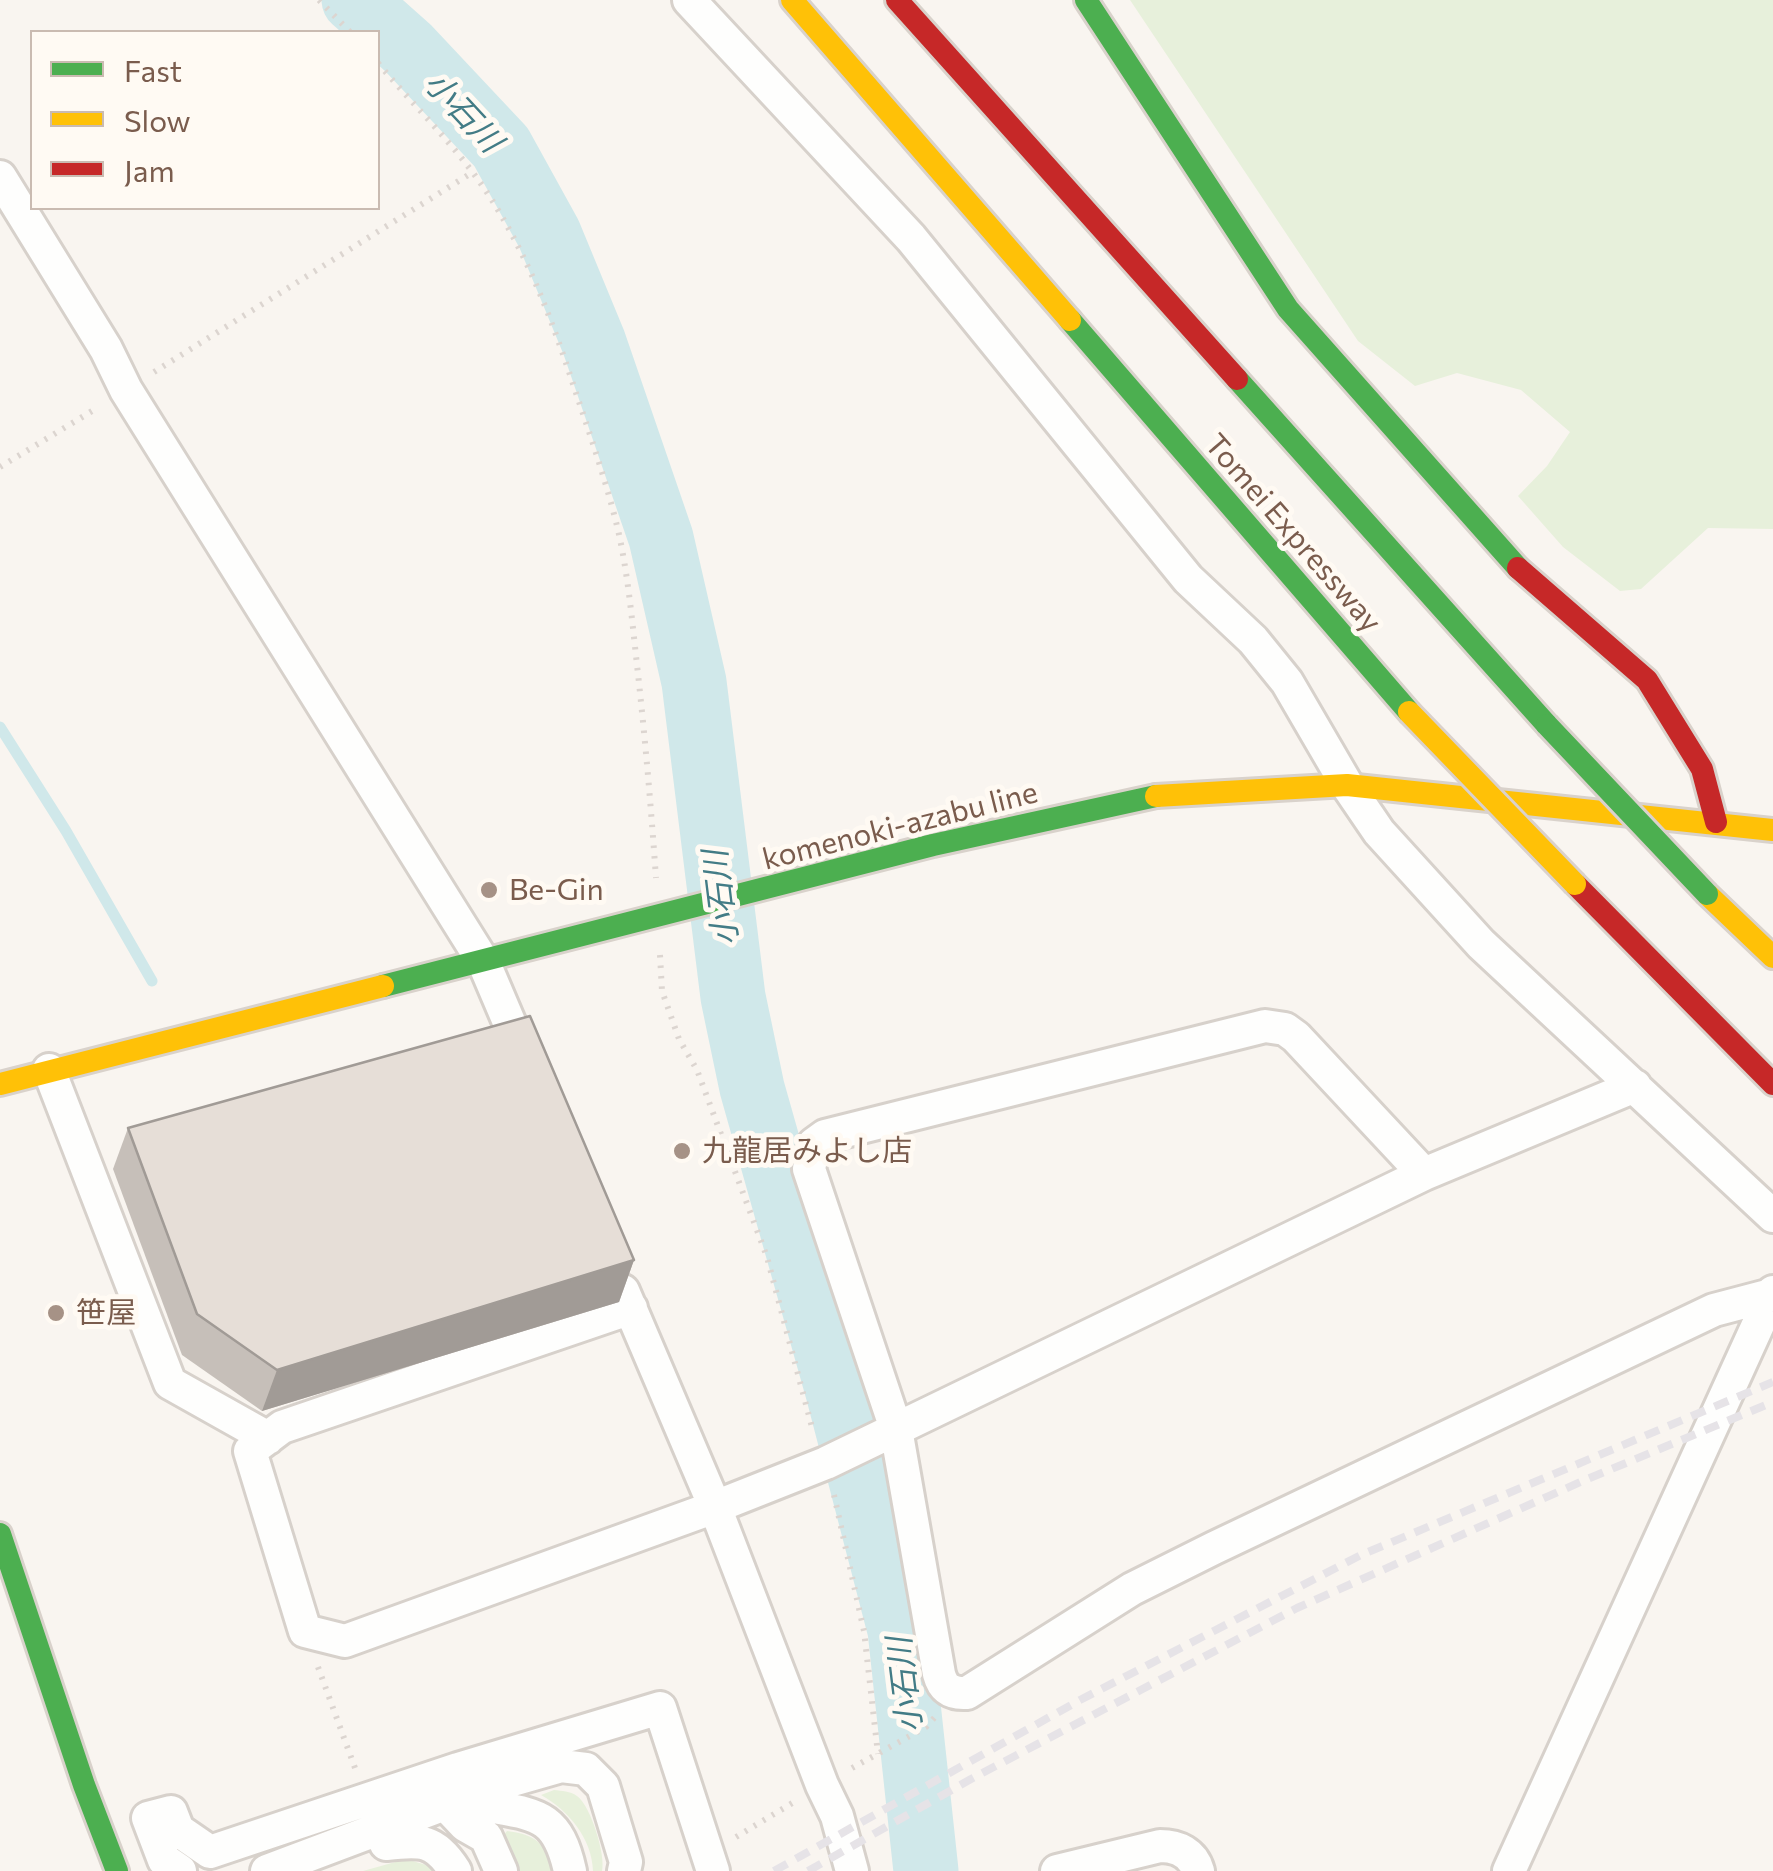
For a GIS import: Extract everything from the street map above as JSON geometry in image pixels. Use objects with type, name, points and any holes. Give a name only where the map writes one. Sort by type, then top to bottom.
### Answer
[{"type":"main road","name":"Tomei Expressway","points":[[792,0],[1409,712],[1773,1084]]},
{"type":"main road","name":"Tomei Expressway","points":[[897,0],[1547,725],[1707,894],[1773,957]]},
{"type":"main road","points":[[1086,0],[1288,309],[1314,341],[1514,564],[1647,680],[1702,769],[1716,822]]},
{"type":"main road","name":"komenoki-azabu line","points":[[0,1084],[933,845],[1165,794],[1347,785],[1773,830]]},
{"type":"main road","points":[[0,1534],[8,1587],[117,1871]]},
{"type":"street","points":[[689,0],[911,238],[1188,579],[1253,640],[1287,682],[1379,832],[1480,944],[1773,1216]]},
{"type":"street","points":[[0,177],[106,349],[126,390],[484,962],[538,1090]]},
{"type":"street","points":[[1424,1174],[1296,1037],[1285,1029],[1265,1026],[824,1136],[814,1144],[809,1169],[896,1429],[939,1674],[948,1690],[967,1693],[1132,1589],[1214,1548],[1714,1310],[1772,1294]]},
{"type":"street","points":[[48,1070],[170,1383],[268,1438]]},
{"type":"street","points":[[631,1308],[282,1427],[250,1451],[305,1631],[345,1641],[716,1508],[826,1463],[1424,1174],[1634,1086]]},
{"type":"street","points":[[608,1254],[716,1508],[836,1816],[852,1871]]},
{"type":"street","points":[[1509,1871],[1772,1294]]},
{"type":"street","points":[[180,1871],[164,1860],[148,1818],[172,1812],[178,1830],[210,1852],[491,1758],[660,1708],[710,1863]]},
{"type":"street","points":[[267,1871],[498,1784],[560,1766],[586,1769],[603,1786],[626,1862],[624,1871]]},
{"type":"street","points":[[482,1804],[551,1780],[578,1784],[597,1805],[614,1871]]},
{"type":"street","points":[[317,1871],[386,1844],[446,1805],[482,1804],[533,1814],[552,1824],[566,1851],[570,1871]]},
{"type":"street","points":[[446,1805],[465,1825],[486,1837],[501,1871]]},
{"type":"street","points":[[386,1844],[414,1841],[439,1848],[455,1871]]},
{"type":"street","points":[[1057,1871],[1160,1846],[1174,1846],[1185,1852],[1198,1871]]},
{"type":"path","points":[[320,0],[348,30]]},
{"type":"path","points":[[380,65],[409,101],[442,131],[473,172],[530,266],[596,451],[618,533],[648,771],[662,991],[678,1039],[697,1070],[767,1257],[818,1448],[826,1463],[864,1631],[878,1754]]},
{"type":"path","points":[[0,467],[473,172]]},
{"type":"path","points":[[305,1631],[367,1802]]},
{"type":"path","points":[[710,1863],[822,1785],[926,1727]]},
{"type":"green space","points":[[1130,0],[1773,0],[1773,529],[1708,528],[1641,589],[1620,591],[1563,547],[1518,496],[1547,466],[1570,432],[1521,390],[1457,373],[1415,386],[1358,341]]},
{"type":"green space","points":[[554,1790],[574,1794],[582,1801],[600,1843],[602,1871],[593,1871],[588,1847],[577,1826],[541,1795]]},
{"type":"green space","points":[[507,1831],[539,1842],[554,1871],[513,1871],[503,1836]]},
{"type":"green space","points":[[406,1859],[435,1871],[363,1871]]},
{"type":"building","points":[[530,1016],[634,1260],[277,1370],[197,1314],[128,1128]]},
{"type":"waterway","name":"小石川","points":[[354,0],[408,48],[501,147],[549,234],[594,343],[661,538],[694,682],[733,997],[752,1088],[900,1630],[926,1871]]},
{"type":"waterway","points":[[0,727],[66,831],[152,981]]},
{"type":"railway","points":[[774,1871],[1080,1700],[1361,1555],[1773,1382]]},
{"type":"railway","points":[[808,1871],[971,1779],[1297,1608],[1585,1480],[1773,1402]]},
{"type":"traffic: fast","points":[[1086,0],[1288,309],[1518,568]]},
{"type":"traffic: fast","points":[[1070,320],[1409,712]]},
{"type":"traffic: fast","points":[[1237,379],[1547,725]]},
{"type":"traffic: fast","points":[[1547,725],[1707,894]]},
{"type":"traffic: fast","points":[[383,986],[933,845],[1156,796]]},
{"type":"traffic: fast","points":[[0,1534],[117,1871]]},
{"type":"traffic: slow","points":[[792,0],[1070,320]]},
{"type":"traffic: slow","points":[[1409,712],[1575,884]]},
{"type":"traffic: slow","points":[[1156,796],[1347,785],[1773,830]]},
{"type":"traffic: slow","points":[[1707,894],[1773,957]]},
{"type":"traffic: slow","points":[[0,1084],[383,986]]},
{"type":"traffic: jam","points":[[897,0],[1237,379]]},
{"type":"traffic: jam","points":[[1518,568],[1647,680],[1702,769],[1716,822]]},
{"type":"traffic: jam","points":[[1575,884],[1773,1084]]},
{"type":"place","name":"Be-Gin","points":[[489,890]]},
{"type":"place","name":"九龍居みよし店","points":[[682,1151]]},
{"type":"place","name":"笹屋","points":[[56,1313]]}]
